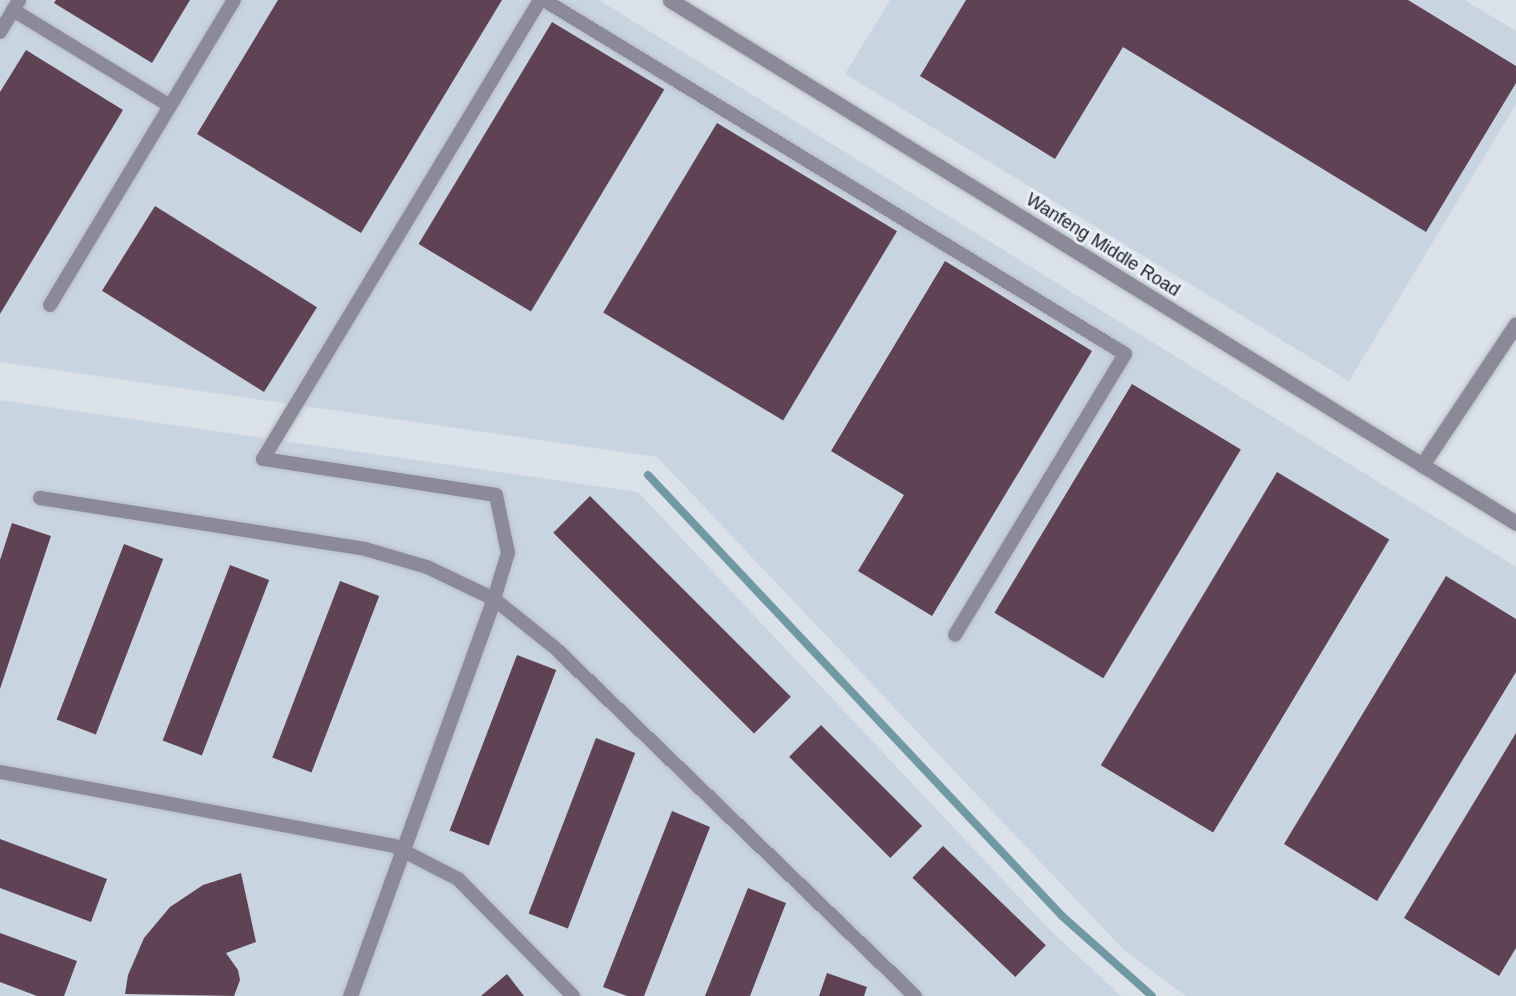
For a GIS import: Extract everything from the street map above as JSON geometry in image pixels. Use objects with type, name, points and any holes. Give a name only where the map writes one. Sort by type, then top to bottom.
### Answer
[{"type":"street","name":"Wanfeng Middle Road","points":[[670,0],[1516,523]]},
{"type":"street","points":[[1422,465],[1516,324]]},
{"type":"street","points":[[350,996],[494,599]]},
{"type":"lane","points":[[50,305],[234,0]]},
{"type":"lane","points":[[494,599],[508,552],[496,495],[263,459],[542,0],[1125,354],[955,635]]},
{"type":"lane","points":[[0,32],[16,5],[170,106]]},
{"type":"lane","points":[[40,498],[365,549],[428,567],[494,599],[554,647],[915,996]]},
{"type":"lane","points":[[0,772],[403,850],[458,879],[573,996]]},
{"type":"shaded area","points":[[0,0],[599,0],[1516,567],[1516,996],[1186,996],[1123,949],[657,457],[0,362]]},
{"type":"shaded area","points":[[890,0],[1464,0],[1516,31],[1516,104],[1349,381],[845,74]]},
{"type":"shaded area","points":[[0,400],[638,492],[1049,929],[1121,996],[0,996]]},
{"type":"building","points":[[56,0],[190,0],[152,63],[54,3]]},
{"type":"building","points":[[278,0],[502,0],[361,233],[197,134]]},
{"type":"building","points":[[966,0],[1408,0],[1516,66],[1516,83],[1426,232],[1123,47],[1055,159],[920,76]]},
{"type":"building","points":[[552,22],[664,89],[531,311],[419,244]]},
{"type":"building","points":[[26,50],[123,110],[0,314],[0,92]]},
{"type":"building","points":[[717,123],[897,231],[783,421],[603,312]]},
{"type":"building","points":[[155,206],[317,307],[264,392],[102,291]]},
{"type":"building","points":[[945,261],[1092,351],[932,616],[858,571],[904,495],[831,451]]},
{"type":"building","points":[[1132,384],[1241,449],[1103,678],[994,613]]},
{"type":"building","points":[[1277,472],[1389,539],[1213,833],[1101,765]]},
{"type":"building","points":[[590,496],[791,697],[754,734],[553,533]]},
{"type":"building","points":[[12,523],[51,536],[0,689],[0,560]]},
{"type":"building","points":[[124,544],[163,559],[96,735],[57,720]]},
{"type":"building","points":[[230,565],[269,580],[202,756],[163,741]]},
{"type":"building","points":[[1446,576],[1516,619],[1516,672],[1377,901],[1284,844]]},
{"type":"building","points":[[340,581],[379,596],[311,772],[272,757]]},
{"type":"building","points":[[517,655],[556,670],[489,846],[450,831]]},
{"type":"building","points":[[821,725],[922,826],[890,858],[789,757]]},
{"type":"building","points":[[1516,733],[1516,948],[1499,976],[1404,918]]},
{"type":"building","points":[[596,738],[635,753],[568,929],[529,914]]},
{"type":"building","points":[[672,811],[710,827],[644,996],[627,996],[603,987]]},
{"type":"building","points":[[0,839],[107,879],[91,922],[0,888]]},
{"type":"building","points":[[943,846],[1046,945],[1015,977],[912,878]]},
{"type":"building","points":[[241,873],[256,942],[226,953],[238,970],[240,980],[234,996],[125,994],[128,975],[144,938],[170,907],[203,885]]},
{"type":"building","points":[[748,888],[786,903],[750,996],[705,996]]},
{"type":"building","points":[[0,933],[77,961],[64,996],[37,996],[0,982]]},
{"type":"building","points":[[827,973],[867,987],[864,996],[819,996]]},
{"type":"building","points":[[507,974],[524,996],[481,996]]},
{"type":"waterway","points":[[648,475],[1062,916],[1152,996]]}]
